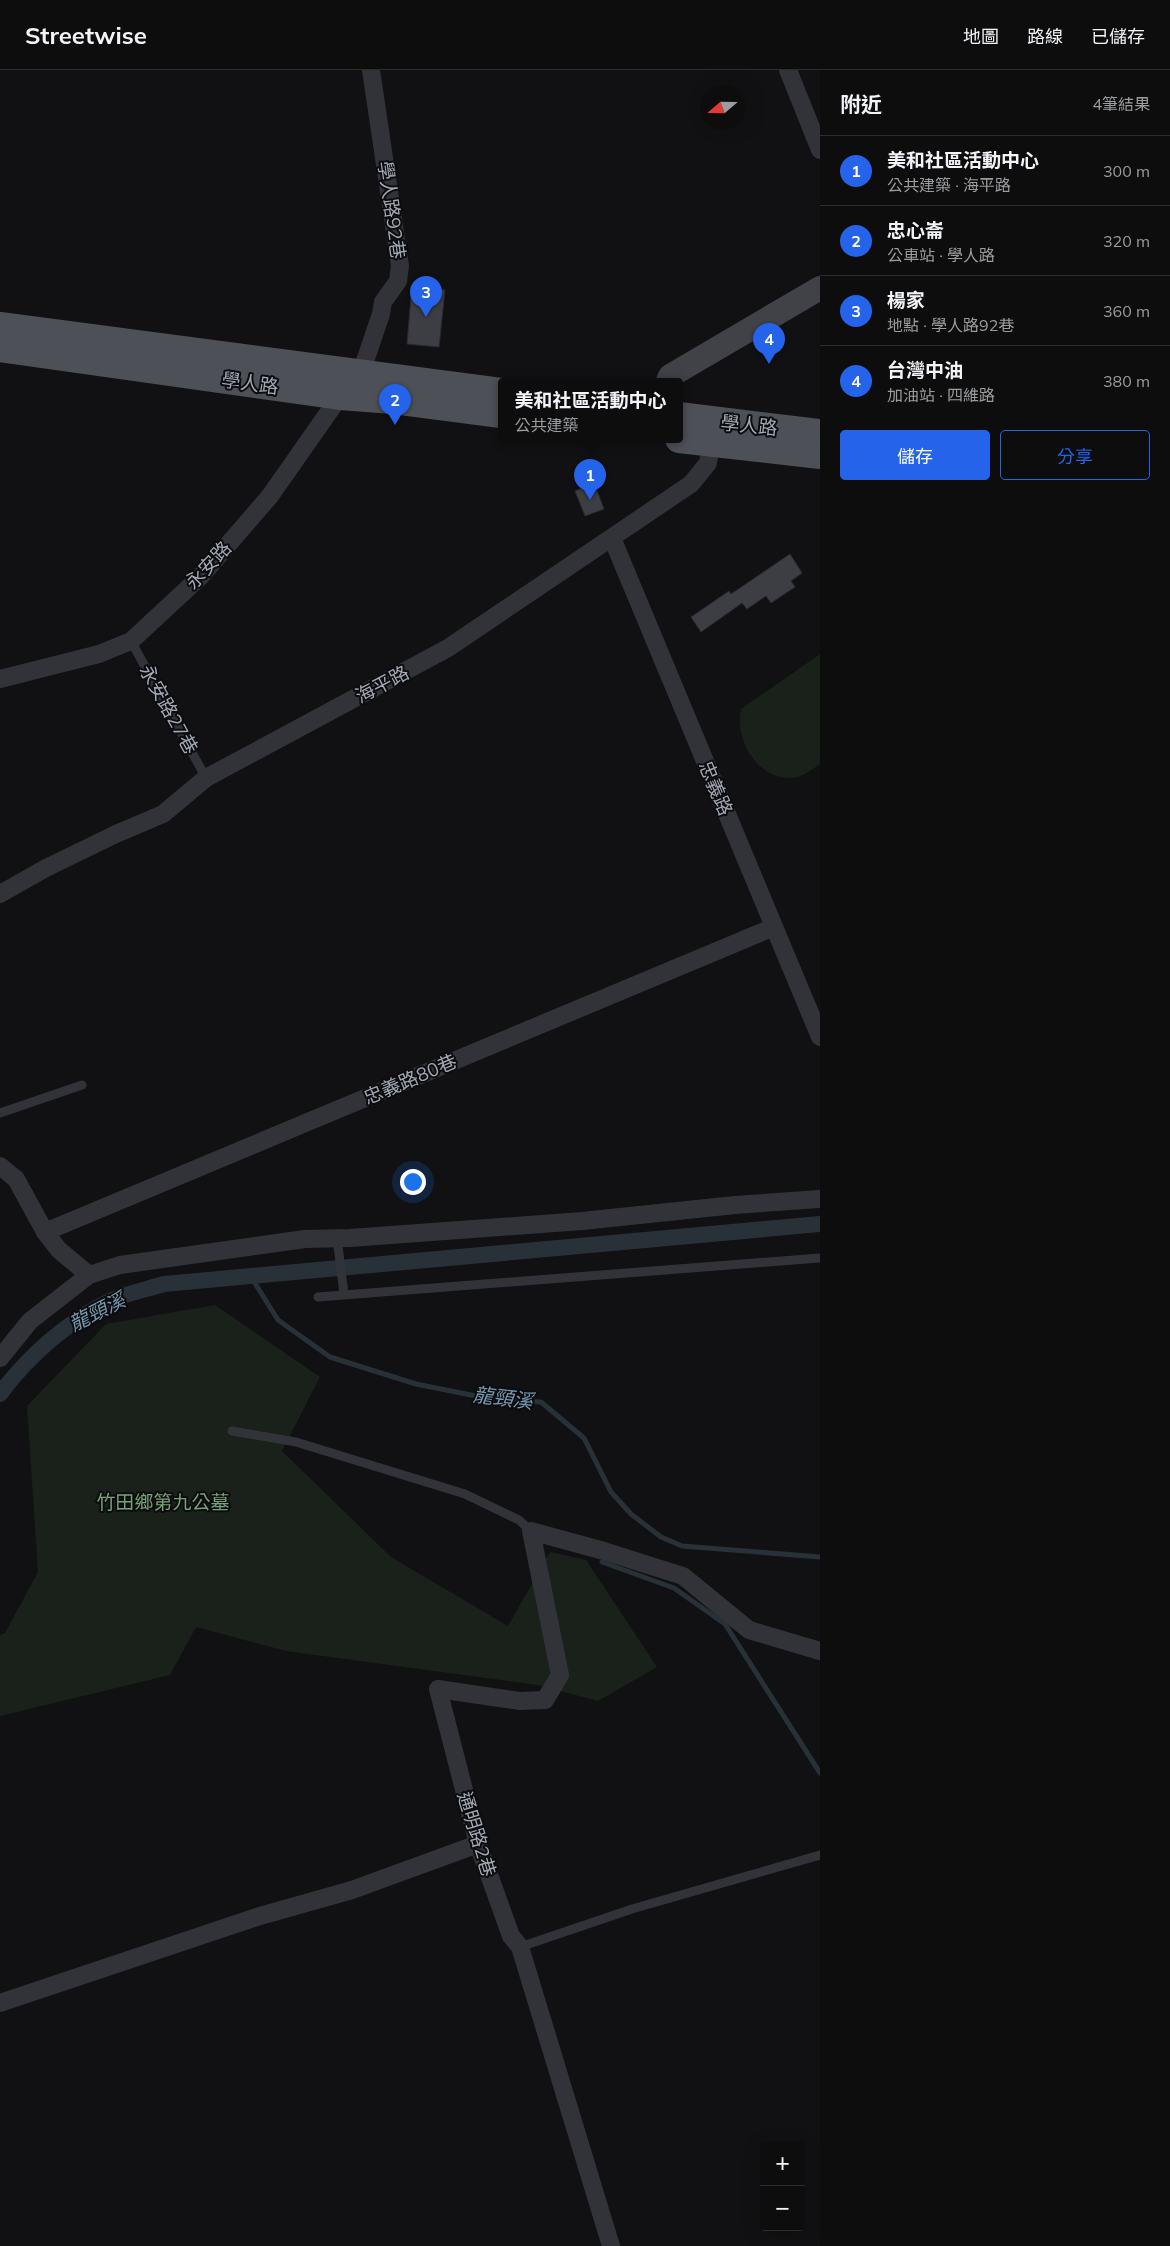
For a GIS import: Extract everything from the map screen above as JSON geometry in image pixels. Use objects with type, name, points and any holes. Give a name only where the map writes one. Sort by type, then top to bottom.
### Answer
[{"type":"main road","points":[[669,378],[820,288]]},
{"type":"main road","name":"學人路","points":[[0,326],[498,392]]},
{"type":"main road","name":"學人路","points":[[0,348],[340,396],[393,400],[498,414]]},
{"type":"main road","name":"學人路","points":[[683,418],[713,432],[820,455]]},
{"type":"main road","name":"學人路","points":[[683,438],[713,432],[820,433]]},
{"type":"street","name":"學人路92巷","points":[[361,373],[381,314],[383,302],[398,281],[400,266],[371,70]]},
{"type":"street","points":[[788,70],[820,150]]},
{"type":"street","name":"永安路","points":[[0,679],[99,654],[132,641],[200,577],[270,496],[340,396],[361,373]]},
{"type":"street","name":"海平路","points":[[0,894],[46,868],[116,834],[163,814],[206,778],[448,648],[691,484],[708,463],[713,432]]},
{"type":"street","name":"忠義路","points":[[612,538],[820,1037]]},
{"type":"street","name":"忠義路80巷","points":[[45,1232],[774,928]]},
{"type":"street","points":[[0,1166],[16,1179],[45,1232],[59,1250],[89,1274]]},
{"type":"street","points":[[0,1358],[30,1321],[89,1274],[120,1265],[305,1238],[337,1238],[582,1222],[735,1205],[820,1199]]},
{"type":"street","points":[[531,1531],[604,1550],[683,1576],[749,1630],[820,1651]]},
{"type":"street","name":"通明路2巷","points":[[531,1531],[560,1675],[544,1700],[520,1701],[438,1689],[478,1844],[512,1936],[520,1948],[611,2246]]},
{"type":"street","points":[[0,2003],[260,1916],[352,1890],[478,1844]]},
{"type":"lane","name":"永安路27巷","points":[[132,641],[206,778]]},
{"type":"lane","points":[[0,1113],[82,1085]]},
{"type":"lane","points":[[337,1238],[344,1294]]},
{"type":"lane","points":[[318,1297],[820,1258]]},
{"type":"lane","points":[[232,1431],[296,1442],[465,1494],[519,1520],[531,1531]]},
{"type":"lane","points":[[520,1948],[632,1909],[820,1855]]},
{"type":"green space","points":[[820,654],[820,764],[800,776],[792,778],[780,777],[759,765],[751,756],[741,733],[741,709]]},
{"type":"green space","name":"竹田鄉第九公墓","points":[[215,1305],[320,1377],[282,1451],[391,1557],[508,1626],[550,1552],[586,1560],[657,1667],[598,1701],[537,1685],[286,1651],[196,1627],[170,1675],[0,1716],[0,1635],[5,1633],[38,1572],[27,1406],[106,1324]]},
{"type":"building","points":[[412,285],[445,290],[439,347],[407,344]]},
{"type":"building","points":[[594,483],[604,509],[585,516],[575,491]]},
{"type":"building","points":[[790,554],[802,573],[791,581],[795,587],[771,603],[766,596],[747,609],[742,603],[701,632],[691,617],[729,591],[731,594]]},
{"type":"waterway","name":"龍頸溪","points":[[0,1394],[50,1340],[80,1318],[112,1300],[164,1284],[820,1224]]},
{"type":"waterway","name":"龍頸溪","points":[[251,1277],[278,1320],[330,1357],[416,1384],[496,1400],[541,1402],[584,1438],[611,1492],[631,1514],[661,1537],[682,1546],[820,1557]]},
{"type":"waterway","points":[[602,1562],[674,1588],[725,1624],[820,1773]]},
{"type":"place","name":"楊家","points":[[426,317]]},
{"type":"place","name":"台灣中油","points":[[769,364]]},
{"type":"place","name":"忠心崙","points":[[395,425]]},
{"type":"place","name":"美和社區活動中心","points":[[590,500]]}]
